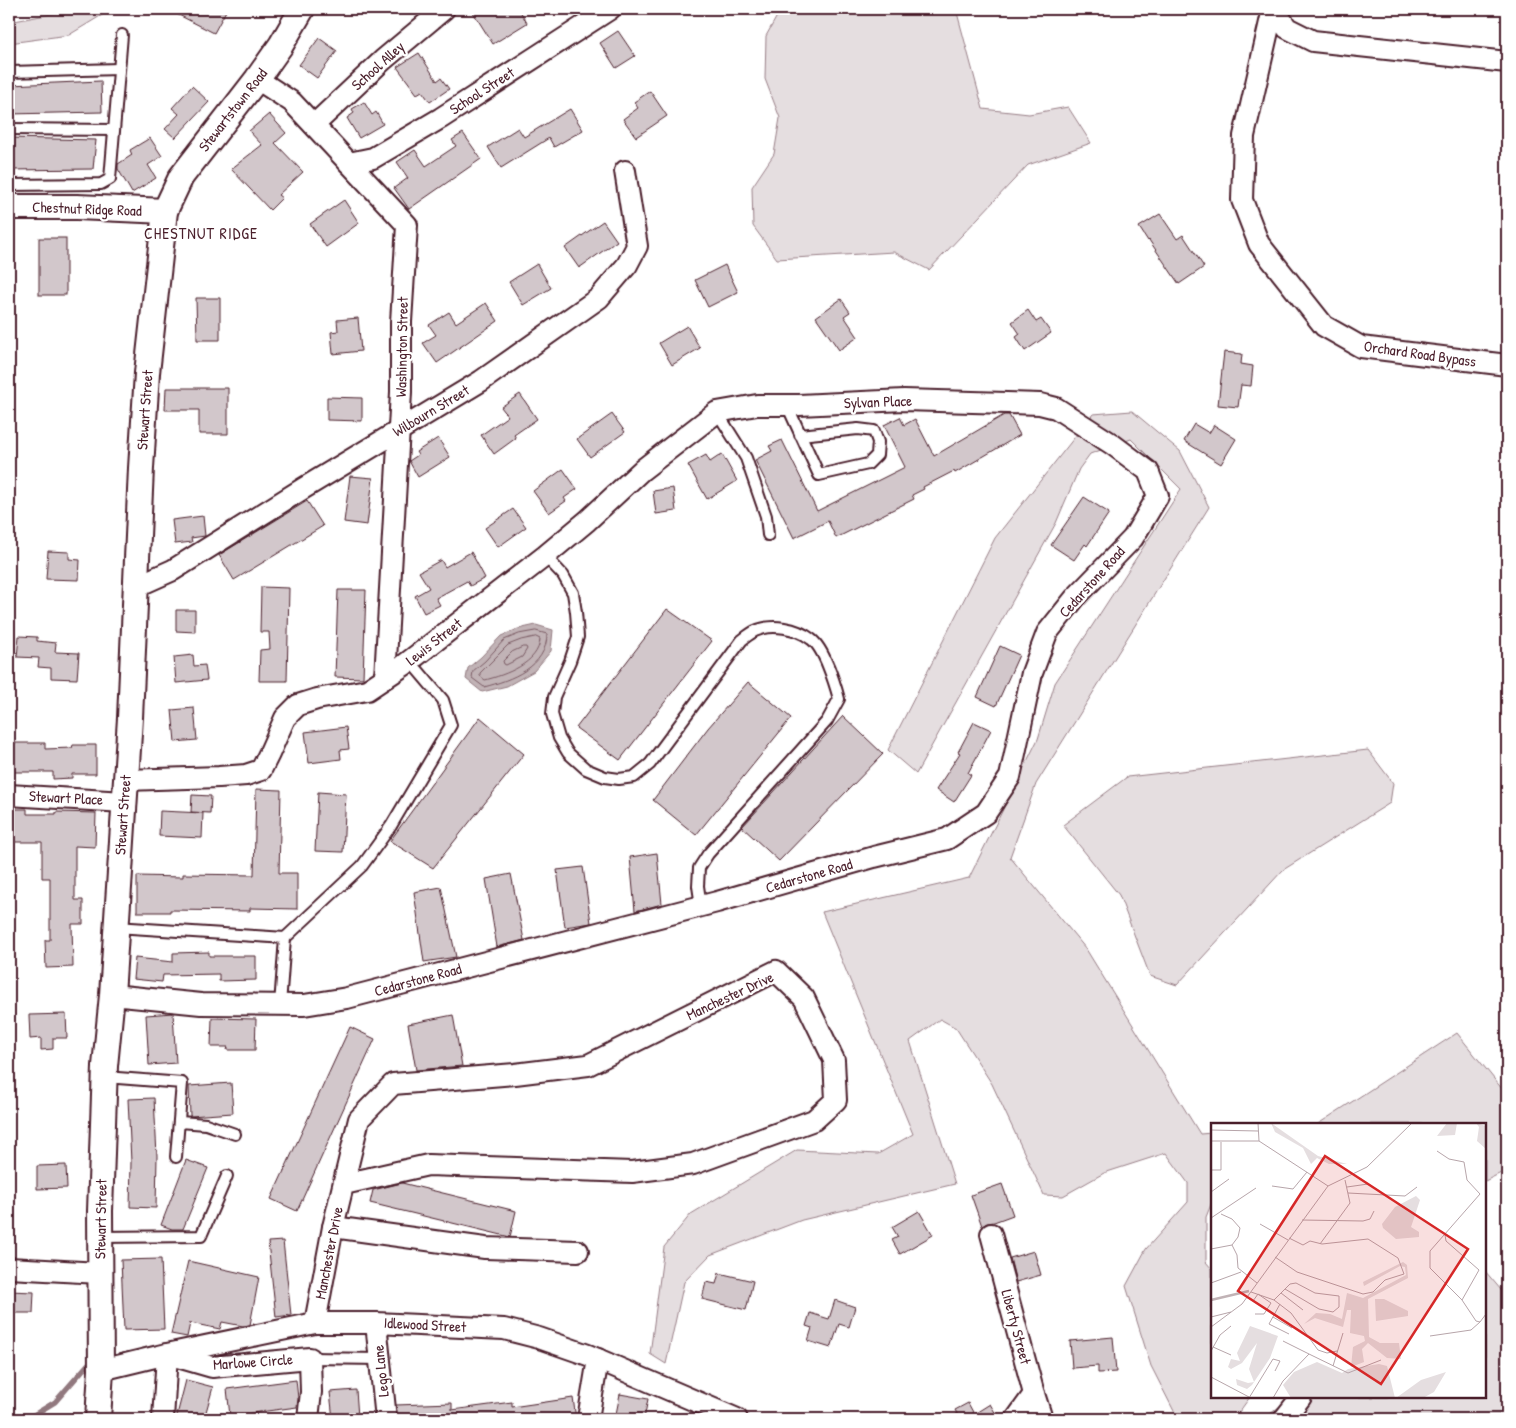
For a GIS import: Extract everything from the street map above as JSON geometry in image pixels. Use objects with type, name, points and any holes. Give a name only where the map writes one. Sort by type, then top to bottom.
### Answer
[{"type":"street","name":"Stewartstown Road","points":[[165,211],[181,177],[257,79],[281,45],[302,9]]},
{"type":"street","name":"School Alley","points":[[314,125],[382,60],[444,9]]},
{"type":"street","name":"School Street","points":[[349,163],[373,158],[441,118],[610,9]]},
{"type":"street","points":[[1274,9],[1287,28],[1313,41],[1507,62]]},
{"type":"street","name":"Orchard Road Bypass","points":[[1274,9],[1244,136],[1242,200],[1259,244],[1324,326],[1361,347],[1507,365]]},
{"type":"street","name":"Washington Street","points":[[257,79],[292,102],[407,225],[401,322],[401,392],[386,678]]},
{"type":"street","name":"Wilbourn Street","points":[[135,587],[173,570],[481,381],[599,298],[628,265],[637,246],[625,171]]},
{"type":"street","name":"Chestnut Ridge Road","points":[[9,207],[77,207],[165,211]]},
{"type":"street","name":"Stewart Street","points":[[98,1419],[101,1370],[100,1237],[105,1077],[125,791],[140,468],[165,211]]},
{"type":"street","name":"Sylvan Place","points":[[718,412],[757,405],[904,400],[1040,404]]},
{"type":"street","name":"Cedarstone Road","points":[[112,995],[201,1004],[304,1005],[347,998],[701,906],[874,857],[947,839],[986,814],[1010,777],[1032,674],[1047,633],[1075,598],[1132,538],[1158,496],[1148,471],[1112,444],[1056,408],[1040,404]]},
{"type":"street","name":"Lewis Street","points":[[125,791],[246,775],[261,770],[285,718],[298,705],[316,699],[367,690],[386,678],[545,556],[587,521],[642,470],[718,412]]},
{"type":"street","name":"Stewart Place","points":[[9,795],[125,791]]},
{"type":"street","name":"Manchester Drive","points":[[315,1323],[333,1227],[359,1119],[393,1084],[515,1074],[588,1065],[776,971],[804,998],[834,1060],[836,1100],[814,1120],[693,1164],[632,1172],[428,1165],[344,1184]]},
{"type":"street","points":[[333,1227],[485,1248],[578,1251]]},
{"type":"street","name":"Liberty Street","points":[[991,1234],[1042,1419]]},
{"type":"street","points":[[9,1268],[100,1273]]},
{"type":"street","name":"Idlewood Street","points":[[101,1370],[315,1323],[376,1323],[504,1329],[539,1338],[598,1359],[737,1419]]},
{"type":"street","name":"Lego Lane","points":[[376,1323],[386,1419]]},
{"type":"street","points":[[163,1419],[167,1354]]},
{"type":"street","name":"Marlowe Circle","points":[[167,1354],[212,1367],[310,1358],[311,1392],[308,1419]]},
{"type":"street","points":[[588,1419],[598,1359]]},
{"type":"street","points":[[1016,1419],[1034,1394]]},
{"type":"street","points":[[1284,1419],[1300,1398]]},
{"type":"lane","points":[[9,185],[101,184],[110,179],[122,35]]},
{"type":"lane","points":[[9,72],[119,69]]},
{"type":"lane","points":[[9,130],[114,130]]},
{"type":"lane","points":[[786,405],[800,435],[819,475],[868,464],[877,455],[878,442],[874,431],[858,428],[800,435]]},
{"type":"lane","points":[[718,412],[746,458],[766,516],[768,535]]},
{"type":"lane","points":[[545,556],[563,575],[573,593],[578,637],[554,697],[552,714],[559,738],[568,753],[586,769],[605,777],[619,779],[634,777],[650,764],[742,640],[756,631],[775,627],[793,630],[813,640],[835,682],[839,699],[827,721],[708,854],[699,868],[698,886],[701,906]]},
{"type":"lane","points":[[280,1005],[285,938],[362,866],[392,826],[451,725],[443,700],[410,661]]},
{"type":"lane","points":[[116,927],[285,938]]},
{"type":"lane","points":[[105,1077],[182,1083],[176,1157]]},
{"type":"lane","points":[[180,1122],[206,1124],[235,1134]]},
{"type":"lane","points":[[100,1237],[201,1236],[227,1176]]},
{"type":"lane","points":[[310,1358],[380,1359]]},
{"type":"shaded area","points":[[69,9],[112,9],[69,35],[9,43],[9,22]]},
{"type":"shaded area","points":[[781,9],[956,9],[983,109],[1029,114],[1068,107],[1091,143],[1028,165],[929,270],[894,252],[777,259],[753,226],[752,187],[774,154],[780,118],[765,79],[766,36]]},
{"type":"shaded area","points":[[1132,411],[1180,451],[1209,507],[1036,784],[1010,857],[1086,949],[1200,1134],[1211,1133],[1211,1204],[1206,1217],[1206,1262],[1211,1268],[1211,1398],[1249,1398],[1234,1419],[1178,1419],[1151,1366],[1126,1286],[1146,1249],[1188,1202],[1188,1183],[1166,1153],[1104,1173],[1063,1196],[1044,1195],[992,1084],[956,1028],[940,1019],[910,1041],[955,1184],[802,1220],[710,1255],[684,1282],[666,1364],[650,1354],[664,1247],[691,1214],[797,1150],[878,1154],[913,1134],[822,912],[969,878],[1038,739],[1055,683],[1181,489],[1131,439],[1090,454],[1079,469],[1056,523],[916,774],[888,750],[995,538],[1093,414]]},
{"type":"shaded area","points":[[1368,750],[1393,783],[1390,803],[1283,870],[1177,985],[1150,976],[1119,895],[1063,825],[1127,777]]},
{"type":"shaded area","points":[[1457,1033],[1507,1095],[1507,1170],[1486,1180],[1486,1123],[1320,1123]]},
{"type":"shaded area","points":[[1486,1272],[1507,1297],[1507,1419],[1264,1419],[1290,1398],[1486,1398]]},
{"type":"water","points":[[536,625],[553,630],[551,651],[534,671],[507,686],[482,692],[466,679],[468,668],[501,636],[518,629]]},
{"type":"building","points":[[167,9],[227,9],[214,33]]},
{"type":"building","points":[[471,9],[519,9],[527,23],[493,44]]},
{"type":"building","points":[[618,31],[635,56],[616,68],[600,43]]},
{"type":"building","points":[[319,38],[337,51],[317,78],[299,65]]},
{"type":"building","points":[[419,53],[437,81],[441,78],[449,89],[430,102],[422,91],[417,94],[397,67]]},
{"type":"building","points":[[101,81],[102,112],[9,114],[9,85]]},
{"type":"building","points":[[192,86],[209,102],[175,138],[165,129],[179,114],[172,108]]},
{"type":"building","points":[[650,91],[667,116],[636,137],[623,119],[638,108],[634,102]]},
{"type":"building","points":[[364,102],[372,115],[376,112],[383,124],[359,138],[347,118],[354,113],[352,109]]},
{"type":"building","points":[[570,109],[583,130],[554,147],[549,138],[501,168],[488,147],[518,128],[524,137]]},
{"type":"building","points":[[269,114],[286,133],[275,143],[303,172],[278,195],[282,198],[270,210],[231,169],[262,145],[249,131]]},
{"type":"building","points":[[463,133],[481,159],[409,209],[394,188],[408,178],[397,162],[415,150],[426,166],[456,146],[452,140]]},
{"type":"building","points":[[9,138],[96,140],[93,169],[9,170]]},
{"type":"building","points":[[150,138],[162,156],[148,165],[156,178],[132,193],[118,169],[118,164],[132,155],[130,150]]},
{"type":"building","points":[[344,200],[359,223],[326,247],[310,224]]},
{"type":"building","points":[[1160,214],[1177,239],[1183,235],[1204,267],[1179,284],[1139,227]]},
{"type":"building","points":[[603,221],[617,241],[579,268],[565,248]]},
{"type":"building","points":[[39,238],[66,238],[66,295],[39,295]]},
{"type":"building","points":[[537,264],[551,288],[523,305],[509,282]]},
{"type":"building","points":[[725,265],[738,292],[708,307],[695,280]]},
{"type":"building","points":[[196,298],[220,298],[220,340],[197,340]]},
{"type":"building","points":[[841,299],[850,312],[844,316],[858,337],[839,350],[816,317]]},
{"type":"building","points":[[486,303],[498,321],[437,363],[423,343],[436,335],[429,325],[449,312],[456,323]]},
{"type":"building","points":[[1028,310],[1036,322],[1041,319],[1051,333],[1025,351],[1016,337],[1020,334],[1012,322]]},
{"type":"building","points":[[358,318],[361,351],[333,354],[331,332],[338,331],[337,320]]},
{"type":"building","points":[[687,326],[700,348],[672,365],[659,343]]},
{"type":"building","points":[[1224,352],[1242,354],[1241,364],[1253,366],[1251,386],[1241,385],[1238,407],[1218,405]]},
{"type":"building","points":[[166,388],[228,388],[228,434],[199,434],[199,410],[165,410]]},
{"type":"building","points":[[520,394],[537,419],[514,435],[516,438],[494,454],[481,435],[508,416],[501,407]]},
{"type":"building","points":[[327,397],[362,398],[362,421],[327,420]]},
{"type":"building","points":[[612,414],[625,432],[590,457],[577,439]]},
{"type":"building","points":[[1004,415],[1009,415],[1020,435],[955,473],[954,471],[923,487],[924,489],[912,495],[914,499],[836,538],[828,521],[794,538],[755,460],[772,451],[769,446],[782,440],[817,511],[905,467],[884,425],[900,417],[904,425],[915,419],[934,456]]},
{"type":"building","points":[[1194,424],[1209,433],[1214,425],[1236,439],[1221,464],[1184,441]]},
{"type":"building","points":[[438,438],[450,457],[418,477],[409,461],[418,455],[416,452]]},
{"type":"building","points":[[722,454],[737,481],[707,499],[688,465],[706,455],[710,462]]},
{"type":"building","points":[[563,469],[577,489],[564,498],[566,501],[549,513],[533,491]]},
{"type":"building","points":[[350,476],[373,478],[367,525],[344,522]]},
{"type":"building","points":[[673,488],[676,511],[656,514],[653,491]]},
{"type":"building","points":[[1084,497],[1109,513],[1087,546],[1085,544],[1074,560],[1051,545]]},
{"type":"building","points":[[307,501],[323,526],[234,580],[219,555]]},
{"type":"building","points":[[513,509],[526,527],[498,547],[485,528]]},
{"type":"building","points":[[203,516],[205,536],[191,538],[192,542],[175,544],[172,520]]},
{"type":"building","points":[[48,551],[69,552],[69,559],[80,560],[79,580],[46,579]]},
{"type":"building","points":[[471,552],[485,578],[470,586],[467,581],[436,598],[440,605],[424,613],[415,596],[429,588],[419,572],[441,560],[445,567]]},
{"type":"building","points":[[261,587],[289,588],[287,681],[259,681],[260,650],[270,649],[269,632],[260,632]]},
{"type":"building","points":[[338,590],[366,590],[363,678],[335,677]]},
{"type":"building","points":[[667,609],[712,641],[620,760],[576,728]]},
{"type":"building","points":[[176,610],[195,610],[195,632],[176,631]]},
{"type":"building","points":[[19,636],[37,637],[37,641],[56,643],[55,652],[79,653],[77,679],[51,678],[51,668],[38,667],[39,658],[17,657]]},
{"type":"building","points":[[1000,646],[1019,655],[996,706],[977,697]]},
{"type":"building","points":[[193,655],[194,666],[205,665],[207,680],[176,683],[174,657]]},
{"type":"building","points":[[748,682],[791,718],[696,835],[653,800],[708,728]]},
{"type":"building","points":[[194,708],[197,740],[175,742],[172,710]]},
{"type":"building","points":[[843,716],[883,754],[779,861],[742,827]]},
{"type":"building","points":[[480,717],[524,754],[433,868],[390,841]]},
{"type":"building","points":[[974,722],[991,730],[968,773],[971,775],[954,802],[936,790],[960,753],[958,752]]},
{"type":"building","points":[[346,727],[349,749],[340,750],[341,759],[309,763],[305,732]]},
{"type":"building","points":[[9,743],[45,743],[45,749],[72,748],[73,745],[96,745],[96,774],[72,774],[72,778],[53,779],[53,772],[9,772]]},
{"type":"building","points":[[256,789],[281,790],[279,873],[297,873],[297,909],[250,908],[250,911],[170,910],[170,912],[137,912],[137,876],[183,877],[183,874],[254,875]]},
{"type":"building","points":[[318,792],[346,794],[343,852],[315,851]]},
{"type":"building","points":[[192,795],[211,796],[210,813],[191,812]]},
{"type":"building","points":[[9,809],[27,809],[27,814],[56,814],[56,812],[96,813],[95,847],[75,846],[75,900],[83,900],[83,924],[72,924],[73,967],[46,968],[45,940],[50,940],[50,878],[42,878],[42,842],[9,842]]},
{"type":"building","points":[[160,811],[203,813],[202,838],[159,836]]},
{"type":"building","points":[[657,853],[662,904],[635,911],[630,857]]},
{"type":"building","points":[[583,867],[591,923],[565,927],[557,870]]},
{"type":"building","points":[[511,874],[524,940],[497,947],[486,879]]},
{"type":"building","points":[[441,887],[456,957],[424,962],[414,892]]},
{"type":"building","points":[[209,952],[209,956],[256,956],[256,980],[219,981],[219,974],[163,975],[162,982],[133,979],[135,958],[173,962],[173,953]]},
{"type":"building","points":[[173,1013],[176,1063],[149,1065],[146,1015]]},
{"type":"building","points":[[66,1014],[67,1038],[53,1038],[53,1049],[41,1050],[41,1038],[30,1039],[29,1015]]},
{"type":"building","points":[[453,1015],[462,1066],[416,1070],[408,1024]]},
{"type":"building","points":[[212,1018],[256,1019],[255,1050],[227,1050],[228,1047],[211,1047]]},
{"type":"building","points":[[350,1027],[375,1039],[297,1211],[271,1199]]},
{"type":"building","points":[[231,1083],[233,1113],[190,1116],[189,1086]]},
{"type":"building","points":[[154,1098],[157,1156],[156,1208],[130,1207],[131,1162],[128,1099]]},
{"type":"building","points":[[186,1160],[208,1168],[183,1229],[172,1229],[161,1225]]},
{"type":"building","points":[[66,1165],[67,1188],[37,1189],[37,1166]]},
{"type":"building","points":[[402,1183],[516,1211],[510,1237],[370,1203],[373,1190]]},
{"type":"building","points":[[1002,1184],[1013,1215],[982,1226],[971,1195]]},
{"type":"building","points":[[919,1211],[933,1235],[900,1254],[892,1240],[898,1237],[892,1227]]},
{"type":"building","points":[[283,1241],[291,1315],[276,1317],[268,1242]]},
{"type":"building","points":[[1034,1251],[1041,1275],[1016,1282],[1010,1258]]},
{"type":"building","points":[[161,1259],[164,1329],[124,1330],[121,1260]]},
{"type":"building","points":[[188,1261],[259,1277],[250,1325],[243,1326],[222,1322],[220,1329],[190,1323],[187,1337],[171,1334]]},
{"type":"building","points":[[719,1273],[753,1281],[746,1310],[702,1299],[706,1282],[716,1284]]},
{"type":"building","points":[[9,1291],[34,1292],[33,1313],[9,1313]]},
{"type":"building","points":[[835,1300],[855,1307],[849,1327],[839,1324],[831,1348],[808,1341],[812,1328],[806,1326],[810,1313],[829,1319]]},
{"type":"building","points":[[1113,1337],[1116,1372],[1098,1373],[1098,1366],[1072,1368],[1070,1341]]},
{"type":"building","points":[[186,1380],[213,1387],[204,1419],[176,1419]]},
{"type":"building","points":[[296,1380],[297,1407],[230,1416],[227,1389]]},
{"type":"building","points":[[356,1390],[358,1417],[333,1419],[330,1392]]},
{"type":"building","points":[[620,1394],[648,1399],[644,1419],[615,1419]]},
{"type":"building","points":[[573,1398],[576,1419],[398,1419],[396,1405],[452,1403],[452,1410],[512,1402],[512,1407]]},
{"type":"building","points":[[968,1403],[974,1414],[990,1404],[999,1419],[960,1419],[955,1410]]},
{"type":"waterway","points":[[27,1419],[55,1402],[89,1363]]},
{"type":"district","name":"CHESTNUT RIDGE","points":[[201,233]]}]
